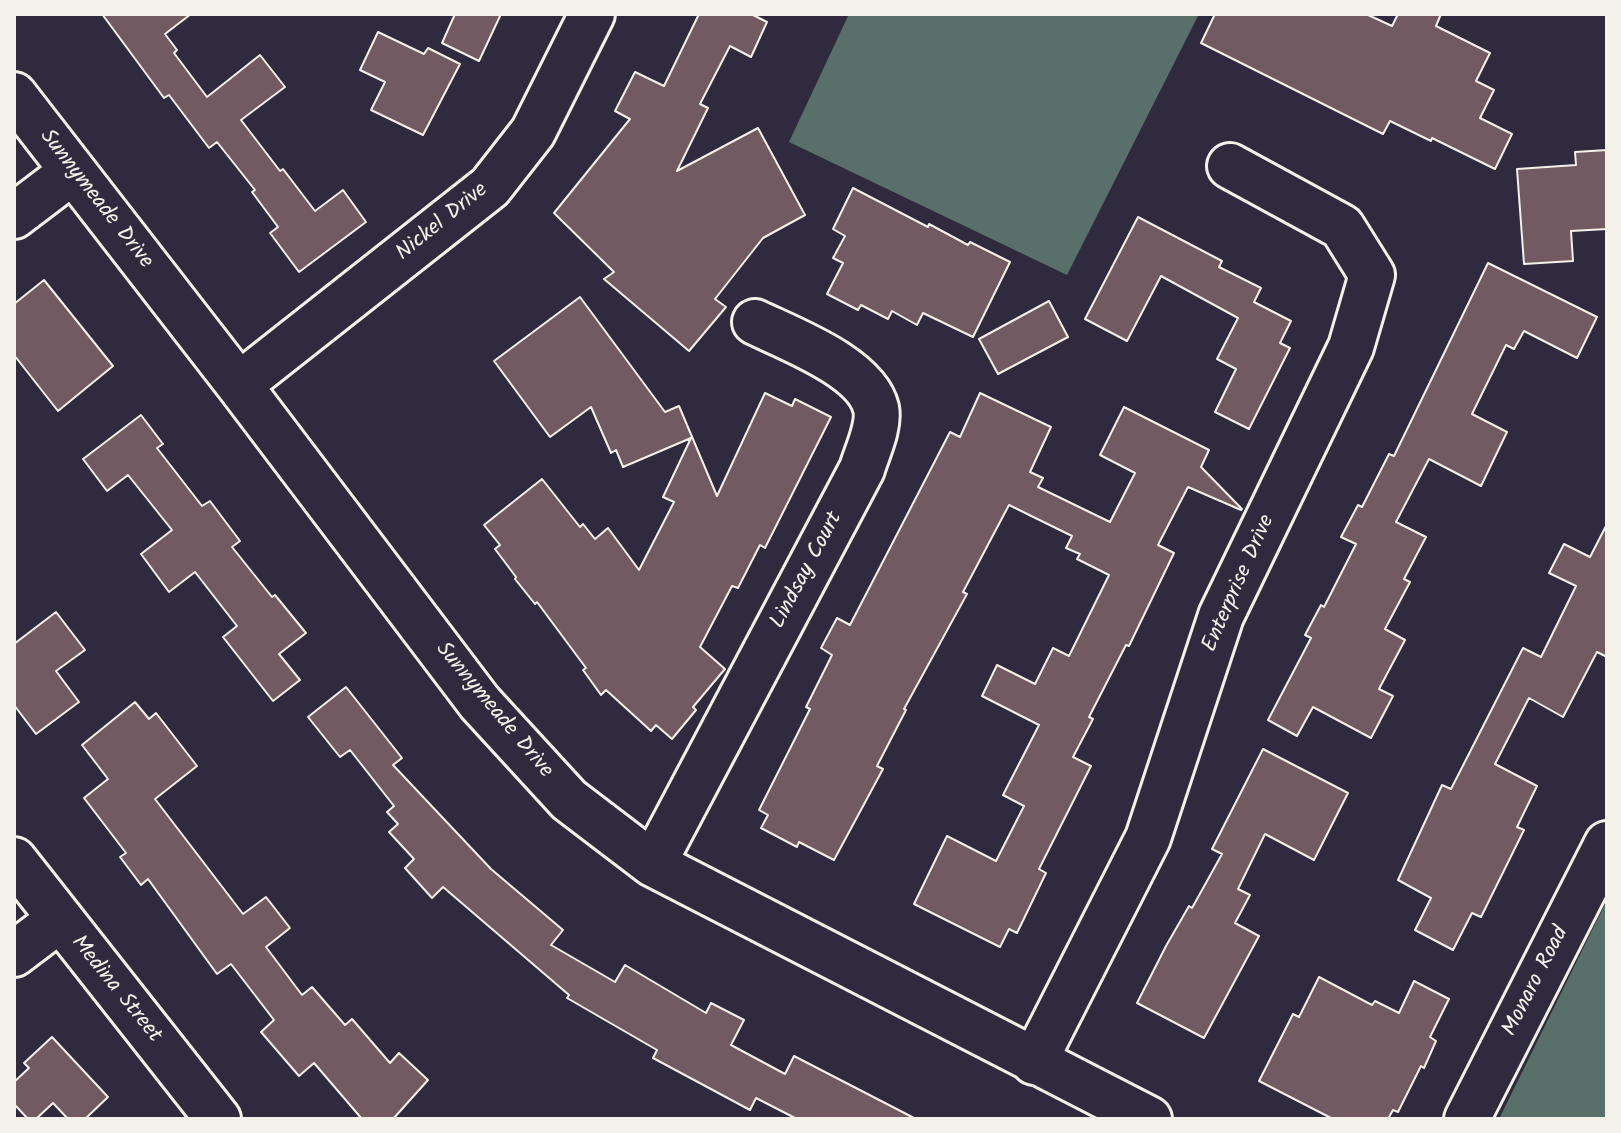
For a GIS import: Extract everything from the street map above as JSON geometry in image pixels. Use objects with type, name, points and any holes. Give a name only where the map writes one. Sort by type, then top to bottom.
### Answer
[{"type":"street","name":"Nickel Drive","points":[[239,385],[490,187],[533,132],[592,14]]},
{"type":"street","name":"Sunnymeade Drive","points":[[14,95],[480,703],[569,800],[653,864],[1149,1119]]},
{"type":"street","name":"Enterprise Drive","points":[[1034,1062],[1148,838],[1221,616],[1351,347],[1372,275],[1342,227],[1230,166]]},
{"type":"street","points":[[14,216],[72,172]]},
{"type":"street","name":"Lindsay Court","points":[[653,864],[862,469],[873,436],[876,409],[863,383],[841,366],[755,322]]},
{"type":"street","name":"Monaro Road","points":[[1467,1119],[1607,844]]},
{"type":"street","name":"Medina Street","points":[[14,860],[218,1119]]},
{"type":"street","points":[[14,954],[59,920]]},
{"type":"green space","points":[[849,14],[1199,14],[1067,275],[789,142]]},
{"type":"green space","points":[[1607,900],[1607,1119],[1499,1119]]},
{"type":"building","points":[[102,14],[191,14],[165,34],[177,50],[174,53],[207,97],[260,55],[285,87],[241,120],[315,211],[343,190],[366,222],[299,272],[270,233],[278,227],[252,192],[255,190],[217,142],[209,148],[169,95],[164,98]]},
{"type":"building","points":[[455,14],[501,14],[479,61],[442,43]]},
{"type":"building","points":[[699,14],[751,14],[767,22],[751,57],[730,46],[700,104],[708,108],[677,171],[758,128],[805,215],[763,238],[715,299],[726,307],[689,351],[604,279],[614,272],[554,213],[630,119],[615,111],[635,72],[664,86]]},
{"type":"building","points":[[1215,14],[1366,14],[1392,26],[1398,14],[1441,14],[1436,26],[1490,53],[1476,81],[1494,90],[1480,118],[1512,134],[1495,169],[1390,121],[1383,134],[1201,43]]},
{"type":"building","points":[[378,32],[424,54],[428,48],[460,64],[423,135],[371,110],[385,82],[360,70]]},
{"type":"building","points":[[1607,150],[1607,229],[1571,231],[1573,261],[1524,264],[1517,169],[1576,165],[1575,152]]},
{"type":"building","points":[[853,188],[928,227],[929,224],[968,245],[970,242],[1010,262],[973,337],[923,313],[917,325],[892,311],[888,319],[861,305],[858,310],[827,294],[843,263],[833,258],[845,236],[833,229]]},
{"type":"building","points":[[1138,217],[1222,261],[1219,267],[1261,288],[1254,302],[1291,321],[1280,343],[1290,348],[1249,429],[1215,412],[1236,369],[1217,359],[1238,318],[1161,276],[1127,341],[1085,319]]},
{"type":"building","points":[[1488,263],[1597,317],[1577,358],[1524,331],[1514,349],[1506,345],[1472,414],[1507,432],[1481,486],[1429,459],[1396,522],[1426,537],[1404,579],[1410,582],[1385,629],[1405,640],[1379,689],[1393,696],[1371,738],[1313,707],[1297,736],[1268,720],[1311,638],[1305,635],[1321,605],[1324,607],[1356,544],[1341,537],[1358,505],[1362,507],[1389,454],[1394,456]]},
{"type":"building","points":[[44,280],[113,366],[58,411],[14,355],[14,304]]},
{"type":"building","points":[[580,297],[665,412],[679,406],[717,496],[765,393],[792,406],[795,399],[831,417],[765,548],[760,545],[738,588],[732,586],[700,647],[725,669],[693,707],[696,710],[672,739],[656,725],[651,731],[606,690],[601,695],[583,670],[586,668],[537,602],[535,604],[515,579],[495,549],[500,545],[484,525],[542,479],[580,527],[583,524],[595,539],[608,528],[639,570],[674,502],[663,497],[691,438],[623,467],[616,450],[611,453],[591,407],[550,437],[494,361]]},
{"type":"building","points":[[1049,301],[1068,337],[998,374],[979,339]]},
{"type":"building","points":[[980,393],[1051,427],[1030,472],[1043,478],[1038,487],[1110,522],[1135,473],[1100,455],[1124,407],[1209,450],[1201,467],[1242,509],[1188,487],[1158,545],[1174,553],[1129,646],[1126,645],[1089,717],[1093,719],[1073,757],[1091,766],[1039,869],[1046,873],[1017,933],[1009,929],[1000,947],[914,904],[947,836],[996,861],[1024,806],[1003,795],[1039,725],[982,696],[997,665],[1035,684],[1053,648],[1069,656],[1109,575],[1077,559],[1080,554],[1066,548],[1072,536],[1009,505],[963,592],[967,594],[904,709],[877,766],[883,769],[834,860],[799,842],[797,847],[761,828],[768,815],[759,810],[810,709],[806,707],[832,655],[821,648],[837,618],[850,625],[950,432],[960,437]]},
{"type":"building","points":[[141,415],[163,444],[157,448],[202,506],[210,501],[240,541],[232,547],[306,633],[279,654],[300,680],[273,701],[223,637],[237,626],[195,572],[169,592],[141,554],[172,530],[128,475],[107,491],[83,459]]},
{"type":"building","points":[[1607,524],[1607,657],[1597,652],[1563,717],[1529,698],[1495,764],[1537,786],[1517,827],[1524,830],[1481,917],[1472,913],[1453,950],[1415,930],[1431,898],[1398,880],[1442,785],[1451,789],[1523,648],[1541,657],[1576,586],[1549,573],[1564,544],[1590,557]]},
{"type":"building","points":[[56,612],[85,650],[56,671],[79,702],[36,734],[14,705],[14,644]]},
{"type":"building","points":[[346,687],[402,758],[393,765],[491,869],[563,930],[551,945],[615,982],[625,965],[706,1013],[711,1003],[744,1020],[731,1045],[785,1074],[794,1056],[916,1119],[797,1119],[756,1098],[750,1110],[653,1058],[657,1050],[567,998],[569,995],[443,887],[432,898],[405,868],[414,859],[389,832],[398,824],[387,812],[394,806],[350,750],[340,757],[308,717]]},
{"type":"building","points":[[135,702],[149,719],[156,713],[197,766],[155,799],[243,914],[266,897],[290,928],[266,947],[302,995],[312,987],[345,1025],[352,1019],[390,1063],[399,1053],[428,1080],[393,1119],[362,1119],[314,1063],[299,1076],[261,1032],[274,1020],[231,964],[217,974],[148,879],[141,885],[120,857],[126,853],[84,798],[108,779],[82,745]]},
{"type":"building","points":[[1263,749],[1348,793],[1314,860],[1265,834],[1238,889],[1250,895],[1235,923],[1259,936],[1204,1038],[1137,1003],[1166,946],[1189,906],[1192,908],[1222,854],[1212,849]]},
{"type":"building","points":[[1319,977],[1372,1005],[1375,1001],[1399,1013],[1414,981],[1449,999],[1430,1037],[1436,1041],[1424,1068],[1421,1066],[1398,1112],[1393,1110],[1388,1119],[1333,1119],[1259,1081],[1293,1014],[1299,1017]]},
{"type":"building","points":[[52,1037],[108,1097],[85,1119],[68,1119],[53,1103],[36,1119],[28,1119],[14,1104],[14,1082],[29,1068],[24,1063]]}]
